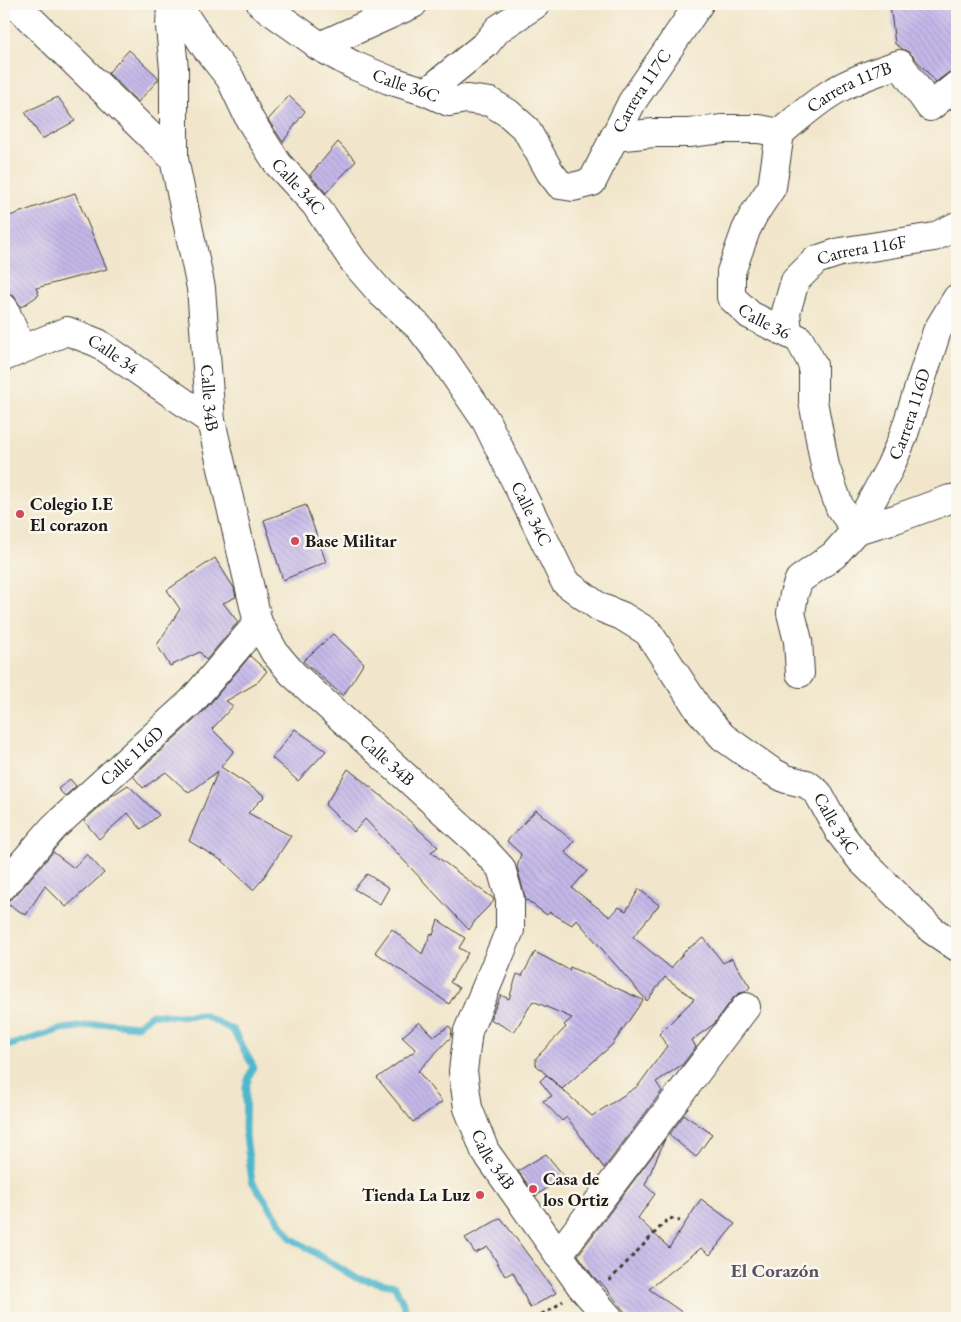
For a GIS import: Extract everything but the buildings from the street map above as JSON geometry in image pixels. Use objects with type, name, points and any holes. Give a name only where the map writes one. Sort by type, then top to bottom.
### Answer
[{"type":"street","name":"Calle 34B","points":[[171,4],[170,27],[174,69],[174,159],[200,288],[212,421],[258,623],[275,653],[292,674],[477,842],[501,868],[510,899],[510,930],[468,1031],[463,1071],[468,1108],[485,1150],[558,1255],[594,1301]]},
{"type":"street","name":"Calle 34C","points":[[177,4],[206,48],[230,78],[250,120],[278,164],[314,204],[354,262],[381,293],[419,327],[486,421],[565,582],[599,608],[622,616],[648,632],[699,710],[723,737],[786,779],[807,784],[818,793],[840,833],[861,860],[932,930],[957,948]]},
{"type":"street","name":"Calle 36C","points":[[261,4],[320,46],[318,46],[353,65],[389,80],[427,92],[448,102],[466,99],[490,102],[508,113],[526,129],[550,172],[560,185],[574,186],[592,182]]},
{"type":"street","points":[[320,46],[413,4]]},
{"type":"street","points":[[427,92],[486,44],[498,28],[536,4]]},
{"type":"street","name":"Carrera 117C","points":[[592,182],[632,102],[699,4]]},
{"type":"street","points":[[15,15],[174,159]]},
{"type":"street","name":"Carrera 117B","points":[[780,133],[807,110],[836,90],[867,75],[900,64],[930,107],[957,85]]},
{"type":"street","points":[[614,137],[654,133],[759,129],[780,133]]},
{"type":"street","name":"Calle 36","points":[[780,133],[772,187],[746,230],[731,272],[731,298],[750,315],[799,338],[813,365],[813,402],[825,466],[840,508],[856,530]]},
{"type":"street","name":"Carrera 116F","points":[[788,332],[786,312],[795,281],[816,260],[840,252],[934,237],[957,226]]},
{"type":"street","name":"Carrera 116D","points":[[856,530],[890,467],[905,429],[937,331],[957,298]]},
{"type":"street","points":[[4,308],[12,353]]},
{"type":"street","name":"Calle 34","points":[[12,353],[67,331],[98,343],[212,421]]},
{"type":"street","points":[[800,673],[798,641],[791,613],[794,594],[800,580],[834,555],[856,530],[957,498]]},
{"type":"street","name":"Calle 116D","points":[[4,885],[53,828],[192,701],[258,623]]},
{"type":"street","points":[[558,1255],[746,1007]]},
{"type":"path","points":[[534,1318],[552,1309],[594,1301],[639,1247],[669,1218],[680,1221]]},
{"type":"waterway","points":[[4,1047],[62,1029],[109,1023],[137,1026],[152,1014],[176,1016],[204,1015],[233,1030],[253,1066],[246,1086],[245,1129],[252,1181],[291,1238],[356,1278],[395,1286],[405,1308],[407,1318]]},
{"type":"place","name":"Colegio I.E El corazon","points":[[20,514]]},
{"type":"place","name":"Base Militar","points":[[295,541]]},
{"type":"place","name":"Casa de los Ortiz","points":[[533,1189]]},
{"type":"place","name":"Tienda La Luz","points":[[480,1195]]},
{"type":"district","name":"El Corazón","points":[[775,1270]]}]
